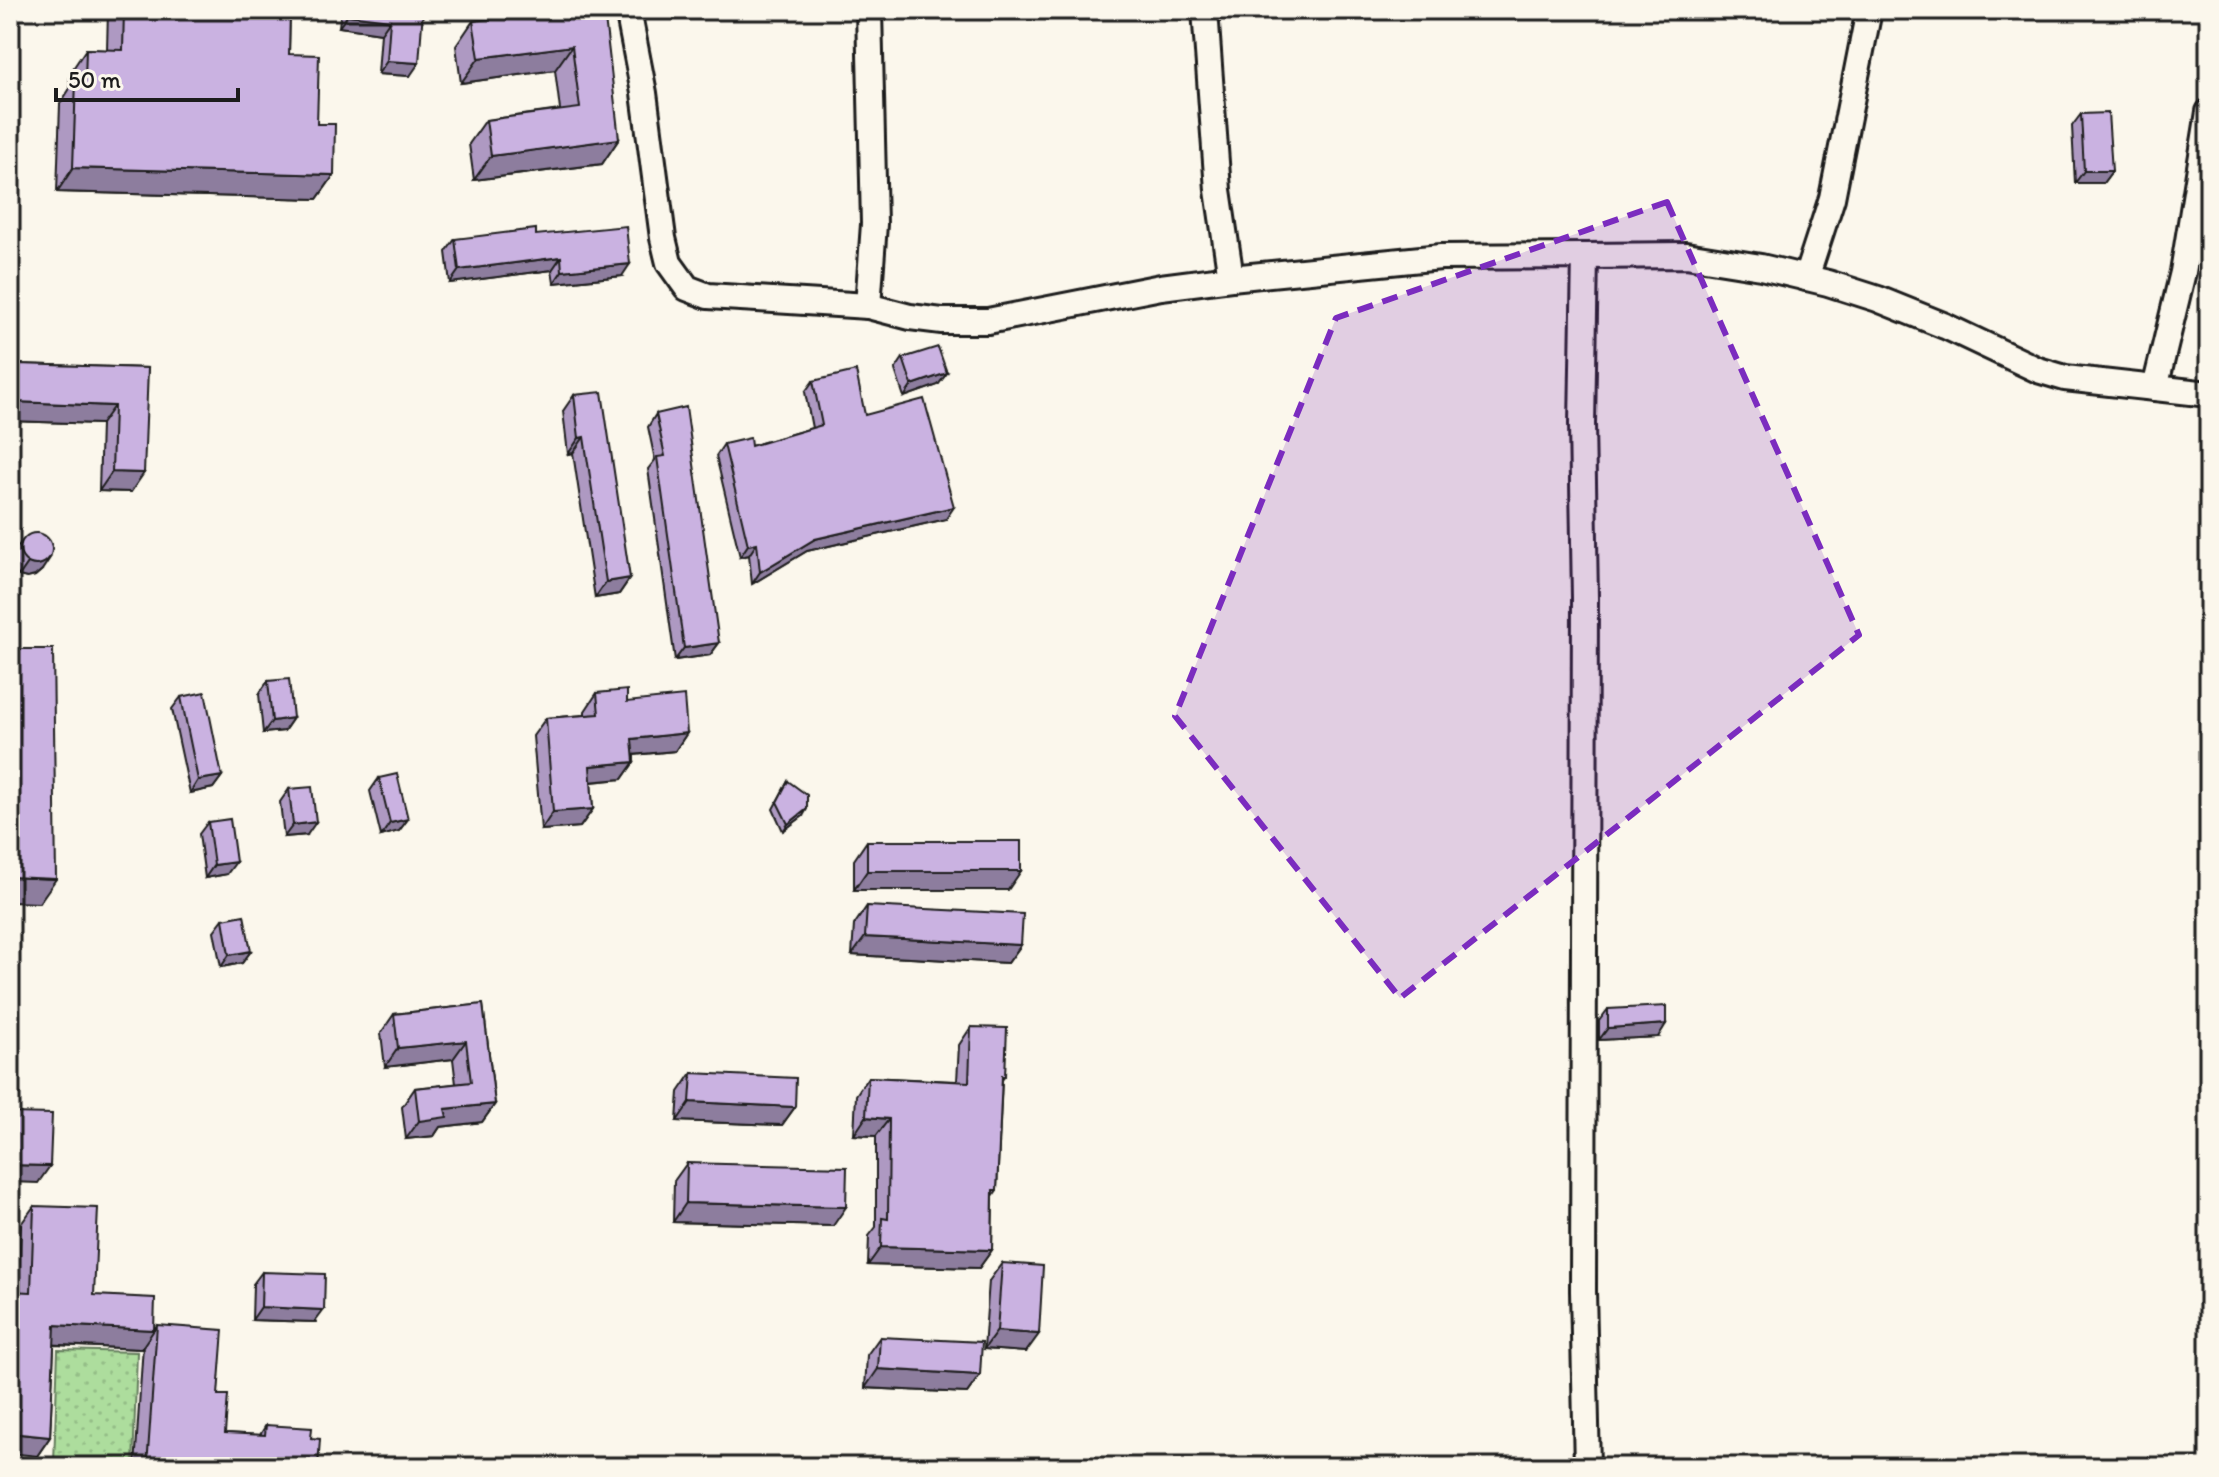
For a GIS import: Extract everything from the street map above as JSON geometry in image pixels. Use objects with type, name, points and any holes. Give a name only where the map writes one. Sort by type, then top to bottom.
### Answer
[{"type":"street","points":[[628,10],[644,93],[669,263],[687,288],[708,296],[868,306],[910,317],[988,321],[1161,287],[1441,257],[1686,255],[1761,267],[1878,299],[2038,370],[2065,378],[2209,394]]},
{"type":"street","points":[[868,306],[874,224],[869,10]]},
{"type":"street","points":[[1205,10],[1218,190],[1231,278]]},
{"type":"street","points":[[1806,278],[1832,198],[1869,10]]},
{"type":"street","points":[[2155,388],[2183,272],[2209,112]]},
{"type":"street","points":[[1585,256],[1582,424],[1585,598],[1583,1291],[1587,1467]]},
{"type":"highlighted area","points":[[1667,202],[1859,635],[1400,998],[1175,716],[1336,318]]},
{"type":"green space","points":[[58,1350],[137,1352],[133,1467],[54,1463]]},
{"type":"building","points":[[124,10],[290,10],[289,54],[319,55],[317,124],[335,124],[334,175],[73,168],[76,80],[85,81],[86,49],[123,50]]},
{"type":"building","points":[[349,10],[423,10],[419,63],[387,61],[390,20],[348,15]]},
{"type":"building","points":[[558,10],[604,10],[619,139],[491,156],[486,120],[580,108],[572,46],[479,58],[473,21]]},
{"type":"building","points":[[2108,113],[2112,171],[2084,171],[2081,114]]},
{"type":"building","points":[[626,226],[630,264],[562,271],[561,257],[459,270],[455,239],[536,229],[536,235]]},
{"type":"building","points":[[938,347],[947,373],[912,385],[903,358]]},
{"type":"building","points":[[17,364],[148,368],[144,473],[112,472],[114,406],[16,402]]},
{"type":"building","points":[[856,371],[865,415],[924,399],[954,507],[815,539],[760,572],[757,543],[748,545],[724,444],[750,438],[751,446],[822,425],[813,381]]},
{"type":"building","points":[[602,392],[630,578],[606,582],[584,437],[579,438],[574,395]]},
{"type":"building","points":[[686,407],[719,643],[684,648],[657,457],[665,456],[656,414]]},
{"type":"building","points":[[36,533],[47,538],[52,549],[47,560],[36,565],[25,560],[20,549],[25,538]]},
{"type":"building","points":[[10,649],[53,649],[56,879],[10,877]]},
{"type":"building","points":[[289,679],[293,718],[272,721],[268,681]]},
{"type":"building","points":[[627,690],[627,702],[684,696],[687,733],[632,739],[634,762],[590,766],[593,809],[553,812],[546,718],[599,714],[597,693]]},
{"type":"building","points":[[205,692],[222,776],[198,780],[181,697]]},
{"type":"building","points":[[397,774],[408,819],[390,823],[379,778]]},
{"type":"building","points":[[788,781],[807,795],[807,809],[788,824],[777,802]]},
{"type":"building","points":[[312,787],[316,822],[293,825],[289,789]]},
{"type":"building","points":[[230,819],[236,862],[214,865],[208,822]]},
{"type":"building","points":[[867,841],[1021,841],[1021,871],[867,871]]},
{"type":"building","points":[[867,906],[1023,914],[1021,945],[865,937]]},
{"type":"building","points":[[244,915],[251,951],[229,955],[223,919]]},
{"type":"building","points":[[483,1004],[495,1104],[445,1109],[447,1117],[419,1121],[415,1088],[471,1082],[466,1041],[398,1048],[394,1014]]},
{"type":"building","points":[[1666,1006],[1666,1024],[1608,1028],[1608,1009]]},
{"type":"building","points":[[971,1027],[1007,1028],[997,1190],[993,1190],[992,1250],[881,1247],[882,1218],[888,1219],[889,1119],[866,1117],[868,1077],[969,1082]]},
{"type":"building","points":[[692,1073],[796,1078],[795,1107],[690,1102]]},
{"type":"building","points":[[10,1113],[52,1114],[50,1166],[10,1165]]},
{"type":"building","points":[[687,1163],[847,1167],[846,1207],[686,1203]]},
{"type":"building","points":[[34,1206],[98,1208],[94,1295],[155,1298],[154,1330],[55,1325],[50,1437],[10,1433],[10,1291],[31,1292]]},
{"type":"building","points":[[1002,1263],[1043,1266],[1039,1334],[997,1331]]},
{"type":"building","points":[[262,1272],[325,1274],[324,1310],[261,1307]]},
{"type":"building","points":[[157,1325],[223,1330],[218,1395],[228,1395],[225,1433],[265,1435],[266,1425],[312,1428],[311,1438],[320,1439],[318,1467],[244,1467],[168,1460],[168,1467],[147,1467]]},
{"type":"building","points":[[880,1337],[982,1342],[980,1375],[878,1369]]}]
